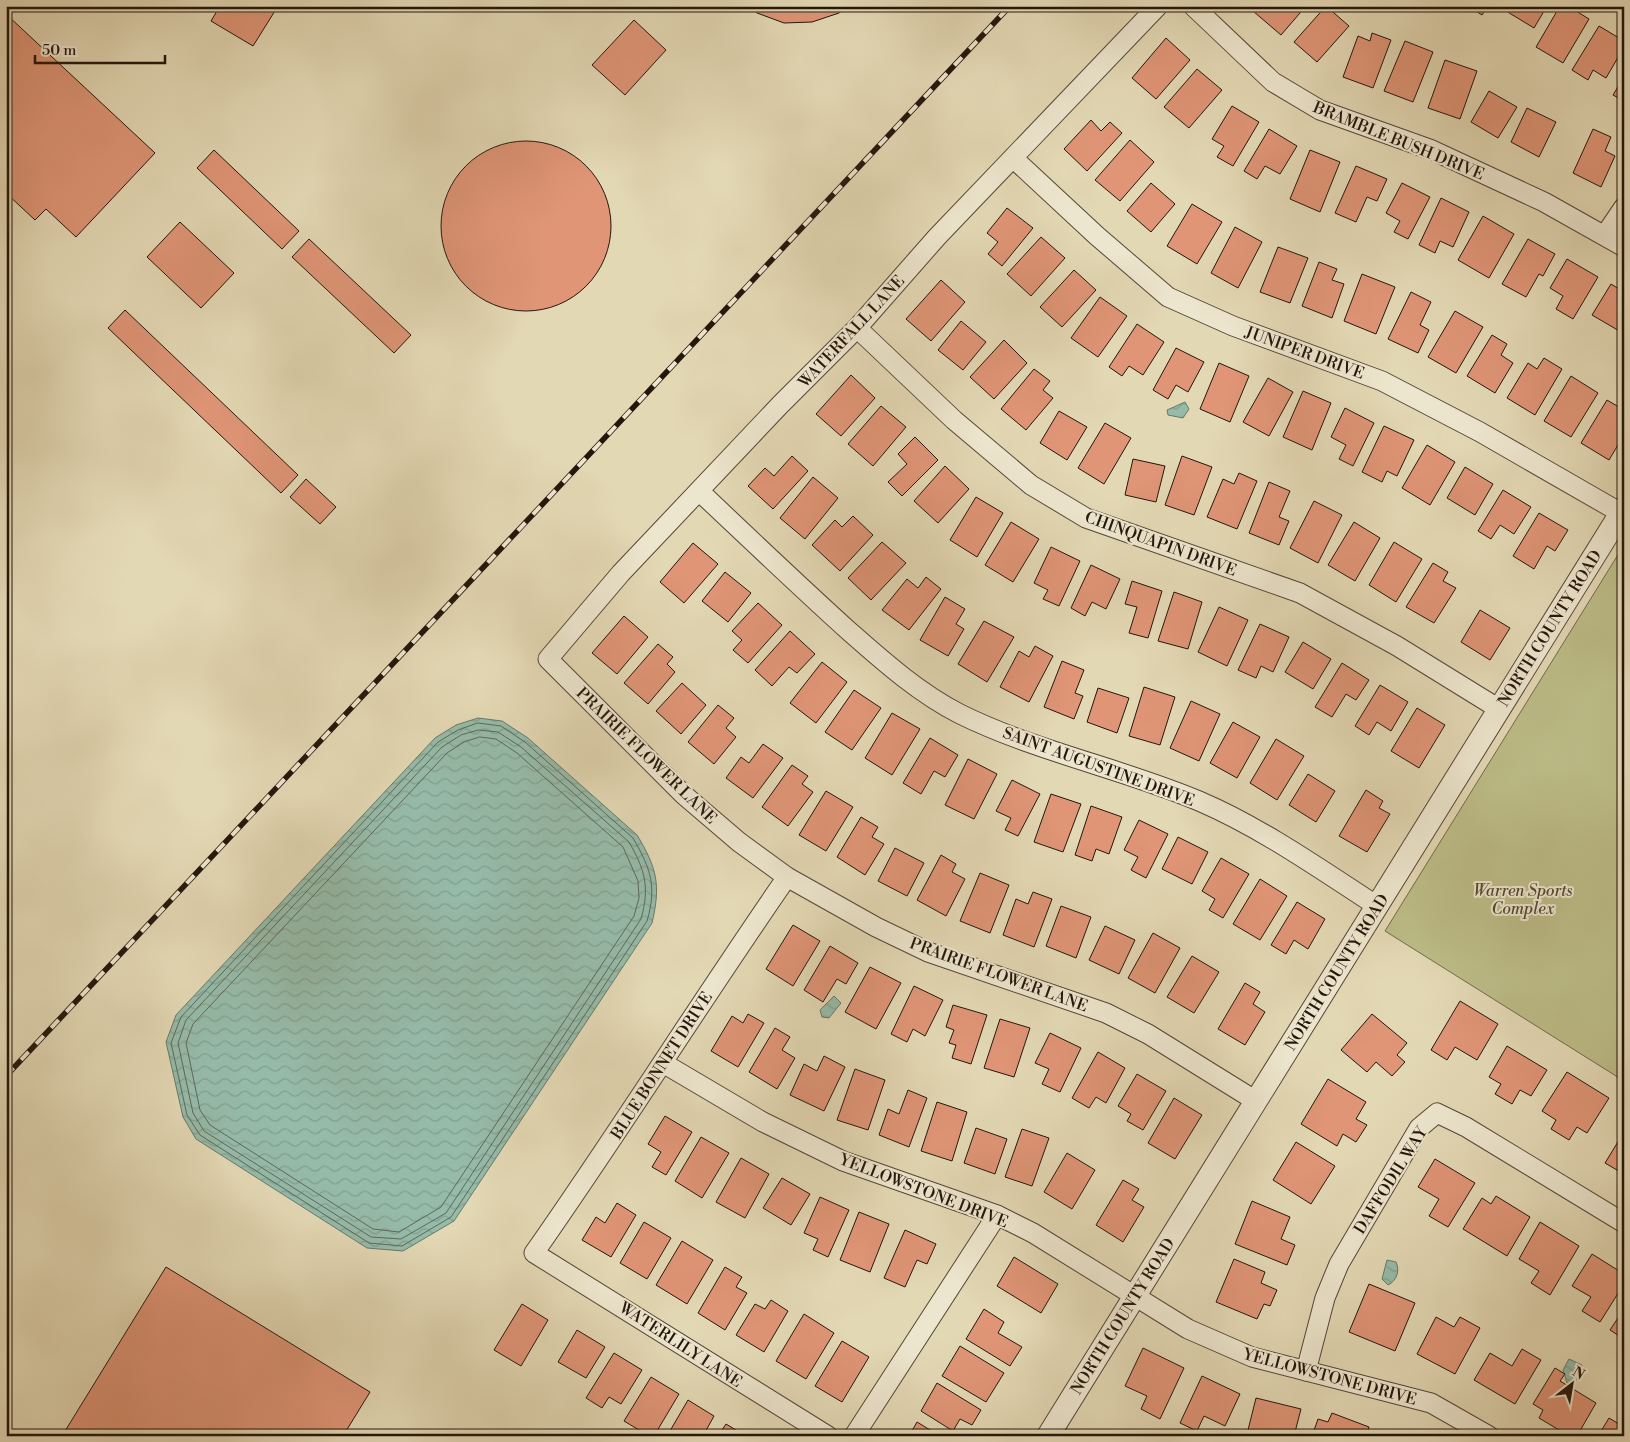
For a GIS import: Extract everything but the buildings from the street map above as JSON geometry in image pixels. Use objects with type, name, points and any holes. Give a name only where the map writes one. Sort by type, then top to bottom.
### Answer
[{"type":"street","name":"WATERFALL LANE","points":[[548,659],[621,573],[780,405],[857,328],[937,237],[1158,6]]},
{"type":"street","name":"BRAMBLE BUSH DRIVE","points":[[1193,6],[1273,82],[1320,110],[1432,150],[1544,202],[1624,247]]},
{"type":"street","name":"JUNIPER DRIVE","points":[[1014,158],[1098,236],[1168,297],[1233,326],[1382,381],[1480,432],[1622,511]]},
{"type":"street","points":[[1605,235],[1624,207]]},
{"type":"street","name":"CHINQUAPIN DRIVE","points":[[857,328],[954,420],[1031,485],[1086,518],[1300,593],[1397,646],[1499,709]]},
{"type":"street","name":"SAINT AUGUSTINE DRIVE","points":[[700,490],[813,599],[900,676],[959,713],[1054,753],[1131,776],[1200,802],[1259,831],[1377,906]]},
{"type":"street","name":"NORTH COUNTY ROAD","points":[[1048,1436],[1622,511]]},
{"type":"street","name":"PRAIRIE FLOWER LANE","points":[[548,659],[684,795],[739,842],[787,877],[876,927],[928,952],[1106,1013],[1148,1034],[1256,1101]]},
{"type":"street","name":"BLUE BONNET DRIVE","points":[[534,1253],[599,1161],[787,877]]},
{"type":"street","name":"YELLOWSTONE DRIVE","points":[[663,1063],[762,1122],[843,1161],[997,1215],[1033,1233],[1188,1330],[1252,1357],[1431,1403],[1490,1436]]},
{"type":"street","name":"DAFFODIL WAY","points":[[1306,1371],[1326,1298],[1339,1264],[1420,1128],[1436,1113],[1466,1127],[1624,1223]]},
{"type":"street","points":[[854,1436],[997,1215]]},
{"type":"street","name":"WATERLILY LANE","points":[[534,1253],[828,1436]]},
{"type":"green space","name":"Warren Sports Complex","points":[[1624,545],[1624,1081],[1385,931]]},
{"type":"water","points":[[1185,402],[1189,409],[1183,418],[1168,415],[1167,410]]},
{"type":"water","points":[[478,718],[502,721],[528,738],[637,835],[653,867],[656,887],[655,910],[652,923],[454,1221],[403,1251],[367,1248],[196,1139],[183,1117],[166,1042],[176,1015],[435,738],[456,725]]},
{"type":"water","points":[[834,996],[841,1003],[829,1018],[822,1017],[820,1010]]},
{"type":"water","points":[[1387,1260],[1396,1262],[1398,1268],[1396,1278],[1388,1285],[1382,1279]]},
{"type":"water","points":[[1569,1359],[1582,1365],[1580,1377],[1572,1383],[1567,1383],[1563,1370]]},
{"type":"railway","points":[[6,1076],[1010,6]]}]
